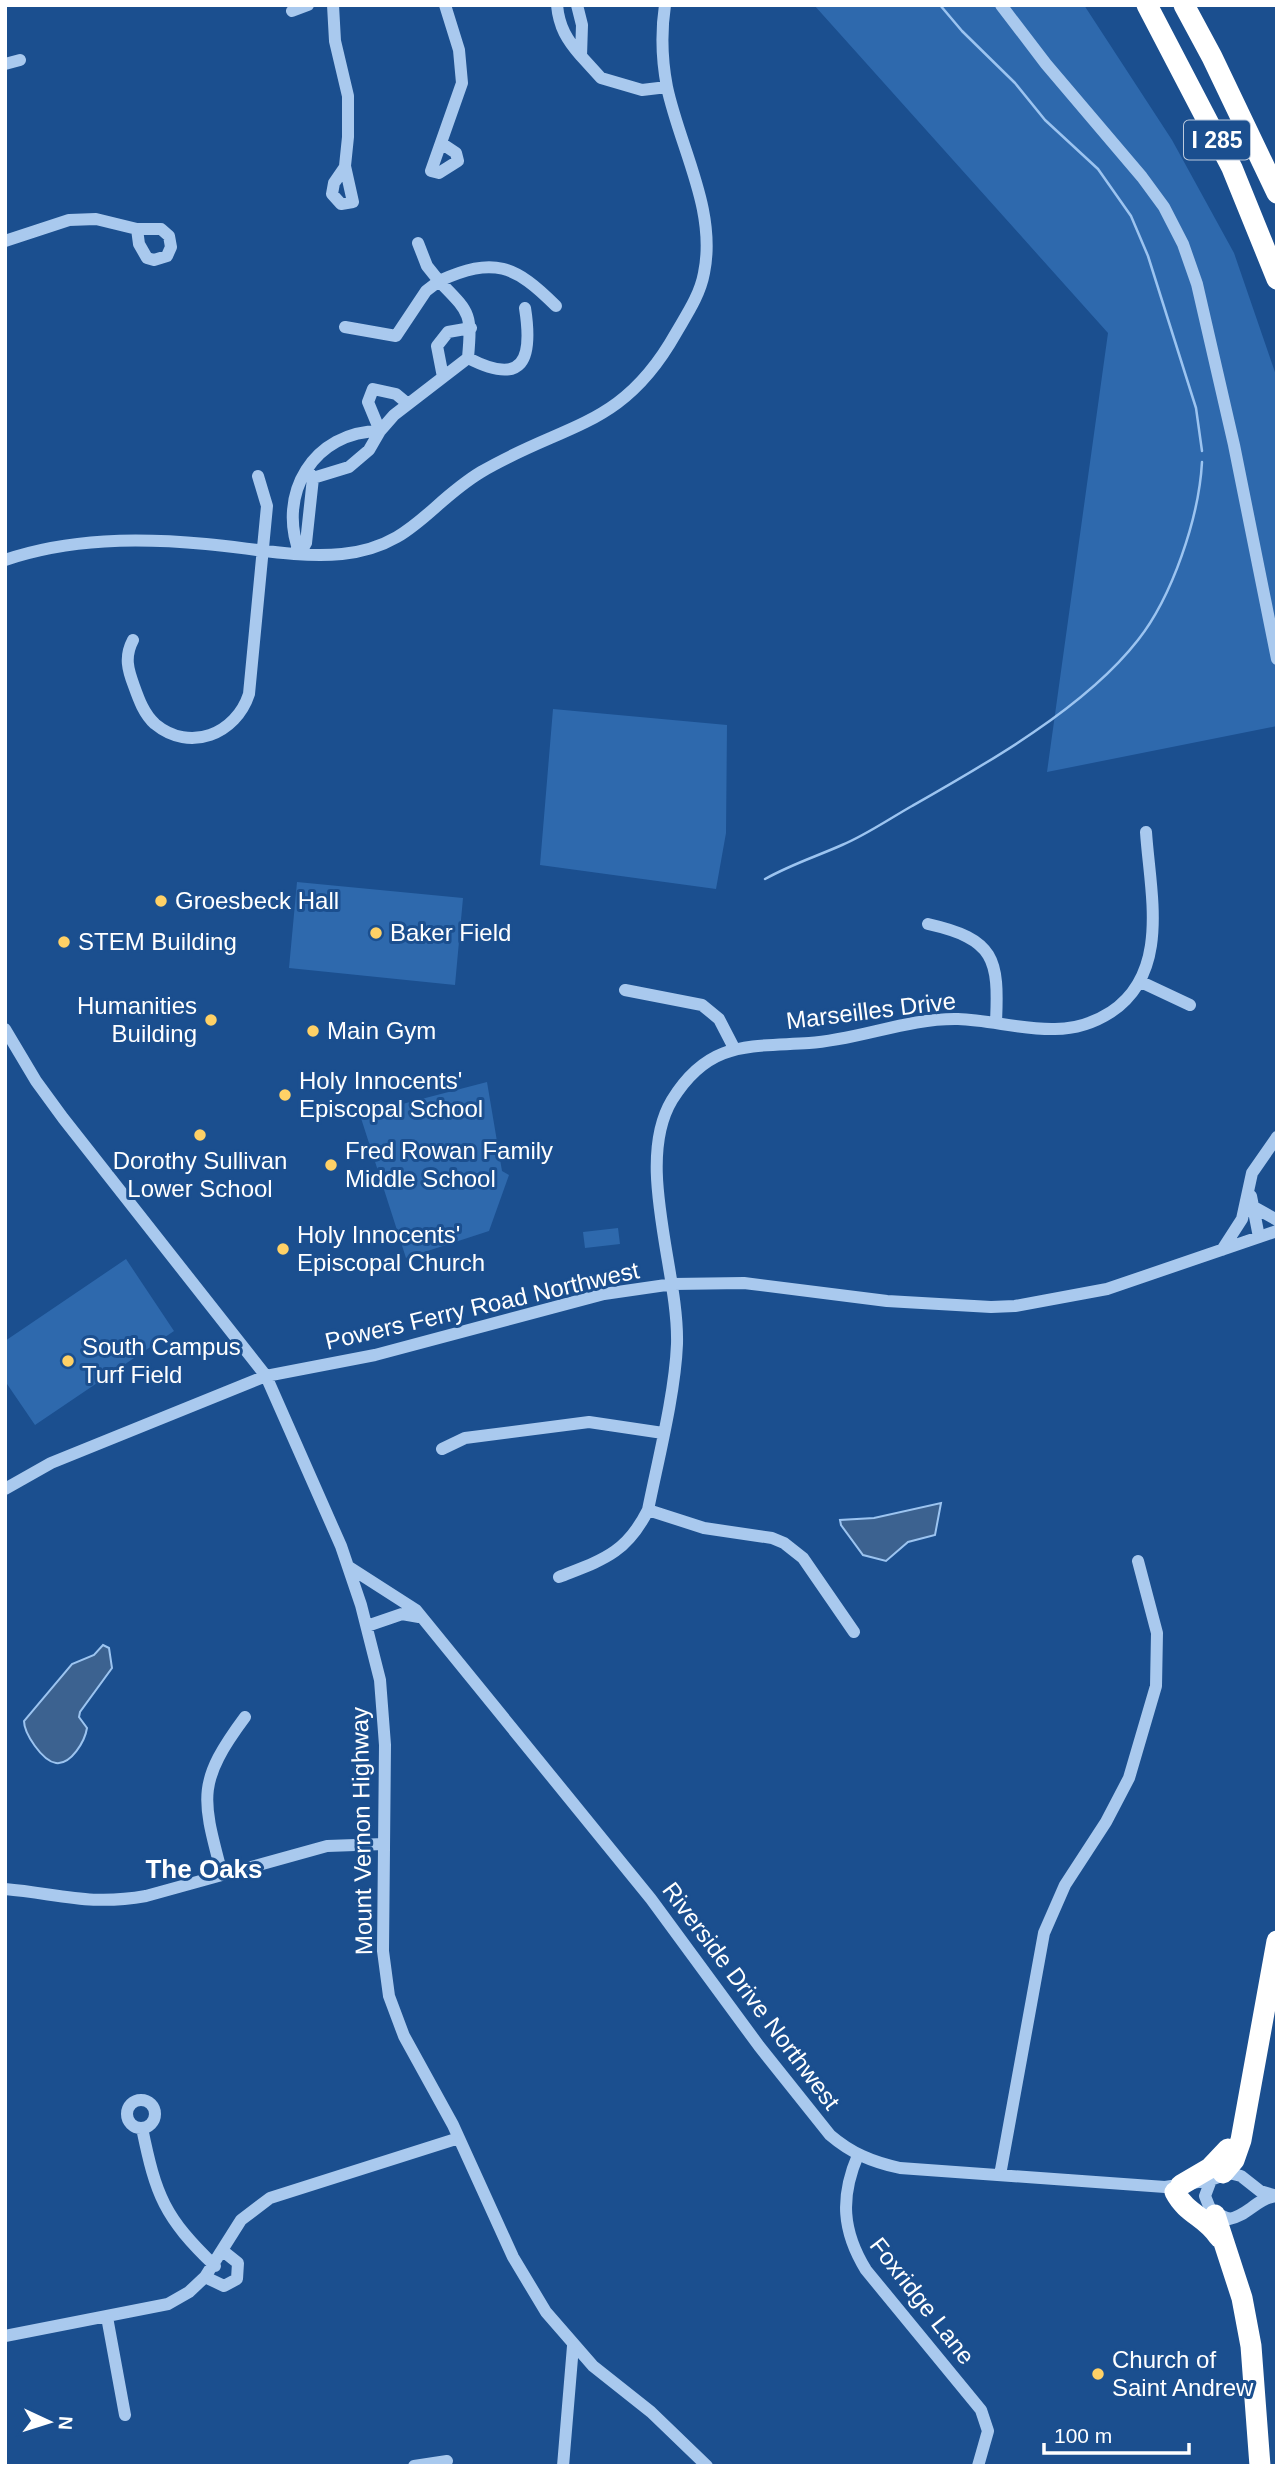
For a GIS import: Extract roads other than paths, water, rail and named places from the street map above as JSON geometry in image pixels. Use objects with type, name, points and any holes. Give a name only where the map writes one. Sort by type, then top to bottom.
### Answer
[{"type":"highway","name":"I 285","points":[[1147,5],[1232,167],[1277,279]]},
{"type":"highway","name":"I 285","points":[[1184,5],[1277,193]]},
{"type":"highway","points":[[1217,2177],[1239,2151],[1277,1941]]},
{"type":"highway","points":[[1227,2252],[1215,2231],[1183,2207],[1174,2188],[1210,2168],[1223,2156],[1245,2120]]},
{"type":"highway","points":[[1211,2209],[1242,2298],[1251,2346],[1260,2466]]},
{"type":"street","points":[[292,11],[308,5]]},
{"type":"street","points":[[333,5],[335,41],[348,96],[345,167]]},
{"type":"street","points":[[441,143],[456,153],[458,161],[439,173],[431,171],[462,83],[459,50],[445,5]]},
{"type":"street","points":[[557,5],[558,21],[568,41],[601,78],[642,90],[667,87]]},
{"type":"street","points":[[577,5],[582,25],[581,56]]},
{"type":"street","points":[[5,560],[56,547],[124,540],[205,543],[300,554],[340,554],[388,543],[417,526],[479,474],[602,416],[625,400],[646,380],[662,358],[696,298],[707,254],[704,216],[667,87],[663,53],[665,5]]},
{"type":"street","points":[[1001,5],[1055,75],[1142,177],[1164,207],[1183,244],[1197,284],[1228,418],[1261,567],[1277,659]]},
{"type":"street","points":[[5,64],[20,60]]},
{"type":"street","points":[[5,241],[69,220],[114,221],[137,229]]},
{"type":"street","points":[[313,478],[349,467],[369,450],[380,431],[408,404],[468,358],[471,328],[468,311],[427,266],[418,243]]},
{"type":"street","points":[[345,327],[396,337],[426,291],[439,281],[461,271],[483,267],[513,269],[532,282],[556,306]]},
{"type":"street","points":[[468,358],[486,367],[506,372],[515,368],[528,353],[530,337],[525,308]]},
{"type":"street","points":[[443,377],[437,346],[448,332],[471,328]]},
{"type":"street","points":[[380,431],[368,402],[373,389],[396,394],[408,404]]},
{"type":"street","points":[[300,554],[293,538],[294,503],[305,466],[339,440],[364,431],[380,431]]},
{"type":"street","points":[[300,554],[306,543],[313,478],[305,466]]},
{"type":"street","points":[[133,640],[128,655],[128,670],[143,708],[155,724],[170,733],[189,738],[208,736],[226,728],[240,714],[249,694],[267,506],[258,476]]},
{"type":"street","points":[[1146,832],[1153,937],[1150,963],[1141,982],[1190,1005]]},
{"type":"street","points":[[928,924],[964,934],[989,955],[998,978],[996,1022]]},
{"type":"street","name":"Marseilles Drive","points":[[648,1510],[677,1346],[673,1284],[656,1167],[660,1128],[671,1101],[688,1078],[710,1060],[734,1048],[759,1044],[810,1043],[931,1020],[996,1022],[1051,1030],[1084,1025],[1118,1008],[1141,982]]},
{"type":"street","points":[[625,990],[702,1005],[719,1020],[734,1048]]},
{"type":"street","name":"Mount Vernon Highway","points":[[5,1029],[36,1081],[63,1118],[265,1376],[349,1567],[380,1680],[384,1720],[383,1951],[389,1996],[404,2036],[459,2138],[522,2275],[545,2312],[593,2366],[650,2412],[707,2466]]},
{"type":"street","points":[[1222,1250],[1239,1227],[1252,1173],[1277,1137]]},
{"type":"street","points":[[1249,1185],[1259,1237]]},
{"type":"street","points":[[1252,1206],[1277,1220]]},
{"type":"street","name":"Powers Ferry Road Northwest","points":[[5,1489],[51,1463],[265,1376],[374,1355],[573,1301],[673,1284],[744,1283],[887,1301],[991,1307],[1046,1302],[1107,1289],[1277,1231]]},
{"type":"street","points":[[442,1449],[465,1438],[589,1422],[663,1433]]},
{"type":"street","points":[[559,1577],[620,1550],[637,1532],[648,1510],[704,1528],[772,1538],[784,1543],[803,1558],[854,1632]]},
{"type":"street","points":[[1000,2175],[1044,1933],[1065,1885],[1106,1822],[1129,1778],[1156,1686],[1157,1633],[1138,1561]]},
{"type":"street","name":"Riverside Drive Northwest","points":[[349,1567],[403,1601],[419,1617],[651,1899],[805,2105],[830,2135],[858,2155],[900,2168],[1174,2188],[1217,2177]]},
{"type":"street","points":[[367,1626],[402,1614],[419,1617]]},
{"type":"street","points":[[222,1874],[207,1817],[206,1792],[214,1761],[245,1717]]},
{"type":"street","points":[[5,1889],[81,1901],[116,1901],[146,1896],[327,1846],[384,1844]]},
{"type":"street","points":[[142,2129],[153,2180],[166,2210],[183,2236],[215,2266]]},
{"type":"street","points":[[5,2336],[168,2304],[189,2292],[205,2277],[215,2266],[241,2220],[270,2198],[459,2138]]},
{"type":"street","name":"Foxridge Lane","points":[[858,2155],[848,2178],[844,2202],[846,2226],[853,2248],[866,2270],[981,2410],[988,2431],[978,2466]]},
{"type":"street","points":[[1235,2174],[1253,2187],[1276,2196],[1251,2206],[1236,2218],[1211,2209],[1206,2191],[1217,2177],[1235,2174]]},
{"type":"street","name":"Riverside Drive Northwest","points":[[1174,2188],[1211,2209]]},
{"type":"street","points":[[205,2277],[224,2286],[237,2279],[238,2263],[223,2251]]},
{"type":"street","points":[[107,2317],[125,2415]]},
{"type":"street","points":[[563,2466],[573,2346]]},
{"type":"street","points":[[414,2466],[447,2461]]},
{"type":"waterway","points":[[940,5],[962,31],[1015,83],[1045,120],[1098,169],[1131,216],[1148,256],[1196,408],[1202,451]]},
{"type":"waterway","points":[[765,879],[860,837],[1002,753],[1091,689],[1138,640],[1162,602],[1182,556],[1189,532],[1196,507],[1202,462]]},
{"type":"place","name":"Groesbeck Hall","points":[[161,901]]},
{"type":"place","name":"Baker Field","points":[[376,933]]},
{"type":"place","name":"STEM Building","points":[[64,942]]},
{"type":"place","name":"Humanities Building","points":[[211,1020]]},
{"type":"place","name":"Main Gym","points":[[313,1031]]},
{"type":"place","name":"Holy Innocents' Episcopal School","points":[[285,1095]]},
{"type":"place","name":"Dorothy Sullivan Lower School","points":[[200,1135]]},
{"type":"place","name":"Fred Rowan Family Middle School","points":[[331,1165]]},
{"type":"place","name":"Holy Innocents' Episcopal Church","points":[[283,1249]]},
{"type":"place","name":"South Campus Turf Field","points":[[68,1361]]},
{"type":"place","name":"Church of Saint Andrew","points":[[1098,2374]]},
{"type":"district","name":"The Oaks","points":[[204,1869]]}]
